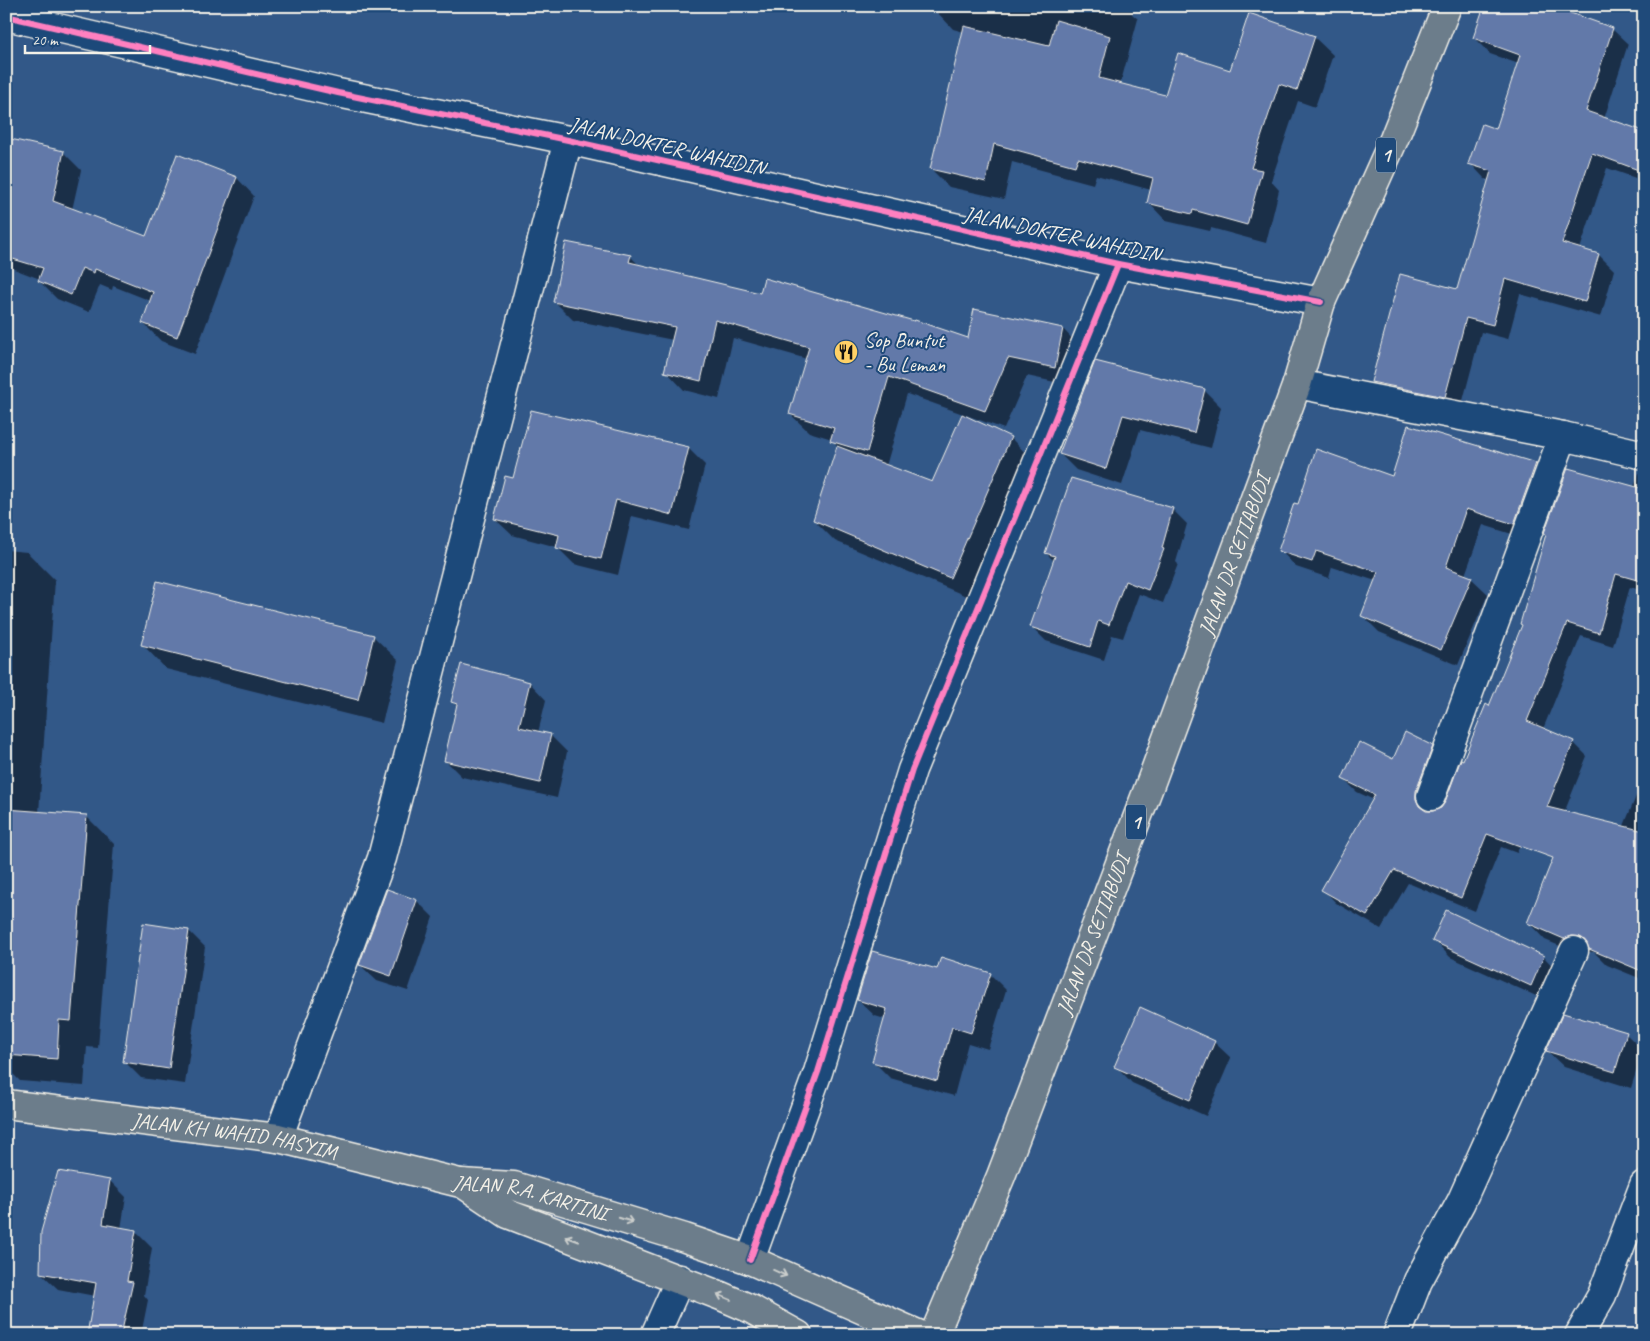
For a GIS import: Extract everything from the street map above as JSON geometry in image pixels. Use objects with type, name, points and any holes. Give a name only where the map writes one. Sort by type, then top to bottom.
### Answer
[{"type":"main road","name":"1","points":[[1321,302],[1394,139],[1447,6]]},
{"type":"main road","name":"JALAN DR SETIABUDI","points":[[934,1335],[1001,1176],[1152,779],[1297,384],[1321,302]]},
{"type":"main road","name":"JALAN KH WAHID HASYIM","points":[[6,1104],[278,1138],[460,1183]]},
{"type":"main road","name":"JALAN R.A. KARTINI","points":[[460,1183],[514,1186],[685,1238],[750,1260],[920,1335]]},
{"type":"main road","name":"JALAN R.A. KARTINI","points":[[460,1183],[508,1214],[680,1279],[752,1309],[798,1335]]},
{"type":"street","name":"JALAN DOKTER WAHIDIN","points":[[6,16],[338,93],[568,140],[1118,264],[1321,302]]},
{"type":"street","points":[[278,1138],[382,858],[568,140]]},
{"type":"street","points":[[750,1260],[818,1072],[912,770],[1118,264]]},
{"type":"street","points":[[1297,384],[1563,436],[1644,455]]},
{"type":"street","points":[[1431,796],[1563,436]]},
{"type":"street","points":[[1396,1335],[1418,1281],[1461,1202],[1574,951]]},
{"type":"street","points":[[1579,1335],[1602,1294],[1644,1185]]},
{"type":"street","points":[[655,1335],[680,1279]]},
{"type":"building","points":[[1484,6],[1551,6],[1613,28],[1586,111],[1644,131],[1644,172],[1592,153],[1562,243],[1599,254],[1585,302],[1505,279],[1493,325],[1466,318],[1445,397],[1371,382],[1400,274],[1457,289],[1491,171],[1468,164],[1482,124],[1496,129],[1520,55],[1473,38]]},
{"type":"building","points":[[1249,13],[1315,36],[1297,90],[1279,84],[1251,168],[1262,170],[1247,225],[1193,210],[1192,214],[1147,203],[1153,178],[1078,158],[1075,166],[994,144],[986,182],[930,169],[964,26],[1049,46],[1056,20],[1110,36],[1099,78],[1165,95],[1178,53],[1230,70]]},
{"type":"building","points":[[6,138],[64,151],[53,201],[146,236],[177,154],[237,177],[177,337],[142,323],[153,292],[95,269],[94,273],[82,268],[71,295],[38,281],[43,268],[6,257]]},
{"type":"building","points":[[566,242],[631,255],[629,262],[760,293],[764,278],[915,320],[968,338],[974,309],[1063,328],[1055,368],[1008,358],[985,411],[889,377],[867,452],[830,441],[834,428],[789,414],[809,347],[715,320],[701,381],[664,372],[675,327],[553,302]]},
{"type":"building","points":[[1095,361],[1205,389],[1194,433],[1123,415],[1106,469],[1059,454]]},
{"type":"building","points":[[531,410],[689,447],[672,515],[616,500],[601,559],[556,548],[559,535],[494,519],[505,476],[513,478]]},
{"type":"building","points":[[962,414],[1011,437],[950,578],[813,520],[837,446],[932,482]]},
{"type":"building","points":[[1408,425],[1536,463],[1514,524],[1466,509],[1446,567],[1472,577],[1441,650],[1361,616],[1378,572],[1316,551],[1312,562],[1278,551],[1294,503],[1298,504],[1316,449],[1392,476]]},
{"type":"building","points":[[1568,468],[1644,489],[1644,582],[1616,574],[1599,633],[1567,623],[1527,721],[1574,741],[1547,807],[1644,831],[1644,972],[1589,949],[1586,942],[1580,937],[1572,936],[1564,939],[1527,923],[1553,858],[1487,834],[1461,898],[1394,870],[1367,916],[1321,890],[1375,795],[1342,779],[1359,742],[1393,759],[1405,732],[1433,746],[1416,791],[1416,799],[1419,806],[1426,811],[1441,808],[1445,802],[1461,759],[1463,760],[1486,704],[1489,706],[1522,625],[1520,624],[1546,534],[1544,533]]},
{"type":"building","points":[[1071,478],[1173,508],[1162,548],[1164,549],[1148,590],[1125,581],[1109,625],[1098,621],[1090,647],[1030,627],[1055,556],[1045,553]]},
{"type":"building","points":[[157,581],[374,635],[358,700],[141,645]]},
{"type":"building","points":[[461,664],[530,682],[519,727],[551,734],[540,783],[444,761],[457,704],[451,702]]},
{"type":"building","points":[[6,809],[87,815],[71,1021],[59,1020],[57,1059],[6,1055]]},
{"type":"building","points":[[387,889],[417,900],[391,976],[359,965]]},
{"type":"building","points":[[1446,910],[1544,956],[1531,986],[1432,941]]},
{"type":"building","points":[[143,923],[189,930],[169,1069],[123,1062]]},
{"type":"building","points":[[872,951],[937,969],[941,957],[991,973],[971,1033],[952,1027],[937,1081],[872,1062],[887,1009],[857,1000]]},
{"type":"building","points":[[1140,1007],[1215,1041],[1190,1100],[1114,1067]]},
{"type":"building","points":[[1563,1013],[1627,1032],[1615,1072],[1546,1051]]},
{"type":"building","points":[[58,1171],[110,1180],[103,1224],[136,1230],[127,1281],[133,1282],[121,1335],[87,1335],[96,1283],[40,1273],[41,1232]]},
{"type":"cycle path","points":[[6,16],[338,93],[568,140],[1118,264],[1321,302]]},
{"type":"cycle path","points":[[750,1260],[818,1072],[912,770],[1118,264]]},
{"type":"place","name":"Sop Buntut - Bu Leman","points":[[846,352]]}]
